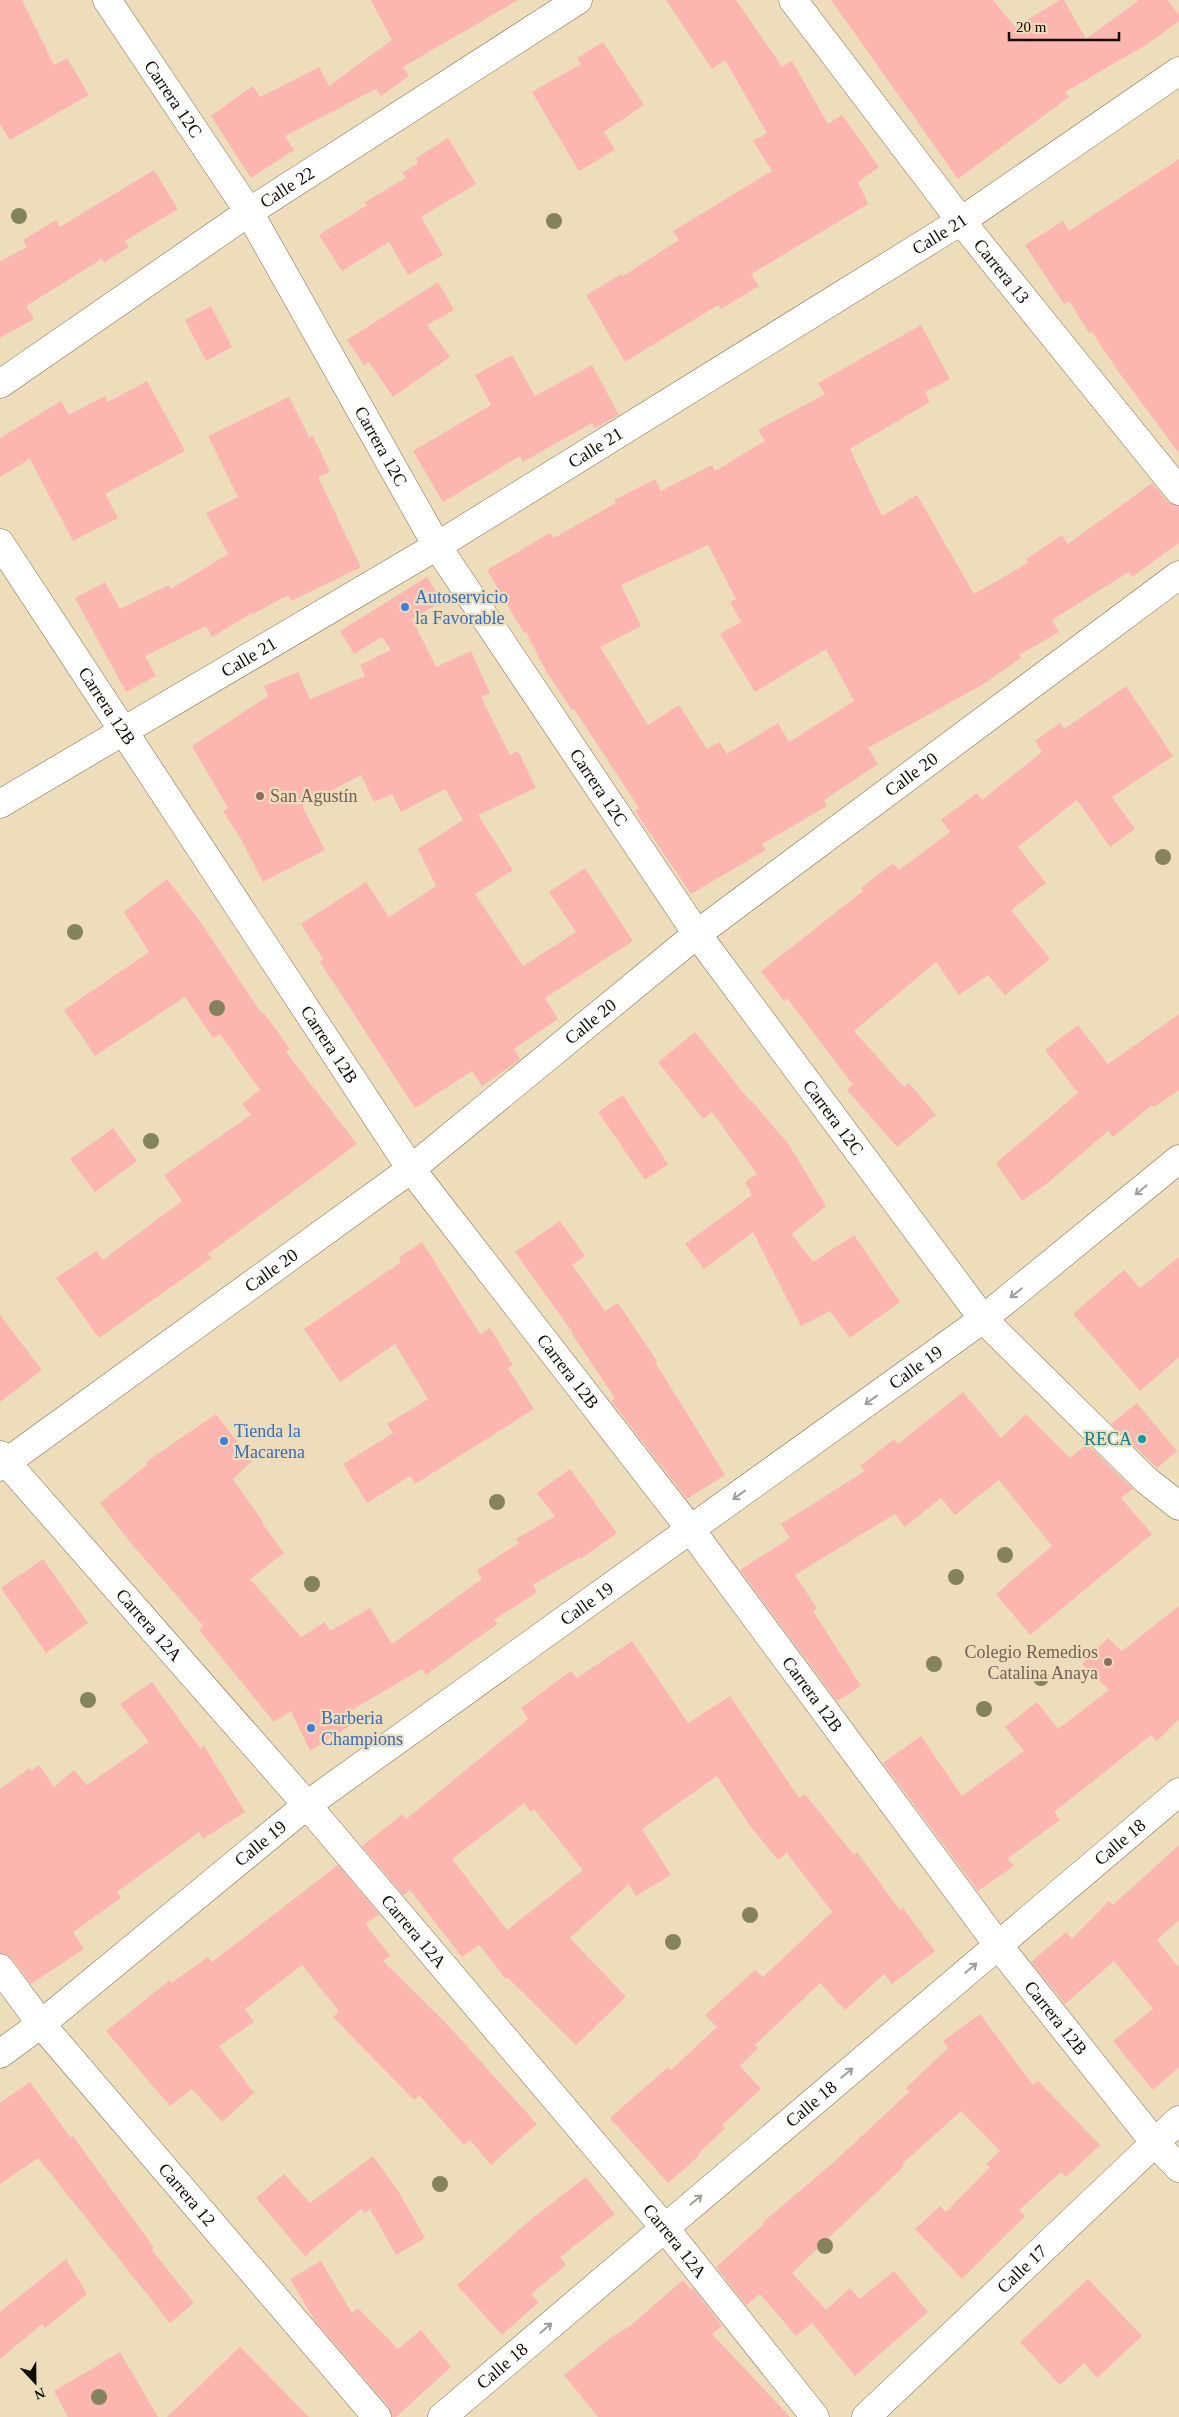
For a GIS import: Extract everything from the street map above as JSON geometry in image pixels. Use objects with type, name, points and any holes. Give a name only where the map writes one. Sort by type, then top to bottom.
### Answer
[{"type":"street","name":"Carrera 12C","points":[[107,0],[249,212],[437,546],[697,934],[983,1319],[1146,1480],[1179,1506]]},
{"type":"street","name":"Calle 22","points":[[0,384],[249,212],[578,0]]},
{"type":"street","name":"Carrera 13","points":[[794,0],[962,221],[1179,491]]},
{"type":"street","name":"Calle 21","points":[[0,804],[437,546],[962,221],[1179,72]]},
{"type":"street","name":"Carrera 12B","points":[[0,543],[411,1169],[691,1530],[998,1946],[1155,2143],[1179,2168]]},
{"type":"street","name":"Calle 20","points":[[2,1461],[411,1169],[697,934],[1179,575]]},
{"type":"street","name":"Calle 19","points":[[0,2054],[41,2024],[307,1805],[983,1319],[1179,1159]]},
{"type":"street","name":"Carrera 12A","points":[[2,1461],[307,1805],[664,2227],[815,2417]]},
{"type":"street","name":"Calle 18","points":[[442,2417],[1179,1792]]},
{"type":"street","name":"Carrera 12","points":[[0,1968],[41,2024],[378,2417]]},
{"type":"street","name":"Calle 17","points":[[866,2417],[1179,2120]]},
{"type":"building","points":[[0,0],[22,0],[54,65],[67,58],[89,95],[10,140],[0,124]]},
{"type":"building","points":[[371,0],[518,0],[403,67],[409,76],[381,96],[376,89],[285,136],[294,150],[251,178],[211,116],[253,86],[260,97],[319,67],[329,86],[392,40]]},
{"type":"building","points":[[666,0],[736,0],[782,67],[792,61],[828,124],[842,115],[879,167],[858,182],[868,204],[751,274],[759,286],[721,309],[718,305],[625,362],[586,295],[622,274],[623,276],[679,240],[673,231],[772,171],[753,141],[767,133],[725,60],[712,69]]},
{"type":"building","points":[[831,0],[993,0],[1015,27],[1060,0],[1064,0],[1086,39],[1139,0],[1168,0],[1179,15],[1179,21],[1149,43],[1065,92],[1069,97],[958,179]]},
{"type":"building","points":[[603,42],[644,105],[604,132],[615,150],[579,171],[532,92],[581,64],[577,58]]},
{"type":"building","points":[[448,138],[476,184],[421,217],[443,255],[408,275],[389,242],[342,271],[319,235],[367,205],[365,202],[406,178],[402,173],[418,163],[416,158]]},
{"type":"building","points":[[1179,159],[1179,453],[1118,371],[1092,332],[1089,333],[1069,301],[1064,304],[1025,245],[1063,221],[1069,231]]},
{"type":"building","points":[[154,170],[178,209],[125,241],[129,247],[104,263],[102,259],[26,306],[34,319],[0,338],[0,259],[1,261],[27,247],[23,240],[56,220],[60,227]]},
{"type":"building","points":[[438,282],[454,310],[427,325],[450,357],[393,397],[369,362],[364,365],[347,340]]},
{"type":"building","points":[[211,306],[232,347],[206,361],[185,320]]},
{"type":"building","points":[[921,325],[950,379],[925,392],[930,402],[850,449],[882,516],[917,495],[974,594],[1028,563],[1026,559],[1062,535],[1068,544],[1152,483],[1167,501],[1179,506],[1179,543],[1132,577],[1129,572],[1052,620],[1059,632],[1019,655],[1021,658],[982,685],[868,748],[878,764],[824,800],[827,806],[762,844],[766,850],[691,894],[635,811],[639,808],[574,709],[572,710],[547,673],[526,632],[524,633],[487,570],[550,533],[554,538],[616,503],[614,500],[655,479],[661,491],[712,465],[715,471],[765,441],[758,430],[825,394],[818,383]],"holes":[[[708,545],[736,599],[730,602],[741,622],[720,634],[755,692],[826,649],[854,701],[789,742],[778,723],[727,754],[719,742],[707,749],[679,705],[648,725],[600,647],[641,626],[621,585]]]},
{"type":"building","points":[[512,355],[535,396],[592,365],[619,415],[595,428],[592,423],[523,462],[520,456],[443,502],[413,451],[491,405],[475,375]]},
{"type":"building","points":[[147,381],[185,451],[105,494],[118,518],[73,541],[30,459],[0,477],[0,438],[61,401],[69,415],[105,396],[108,402]]},
{"type":"building","points":[[289,397],[309,437],[313,436],[330,472],[318,477],[361,567],[291,601],[288,595],[252,613],[212,637],[206,626],[145,656],[156,676],[126,692],[75,598],[105,582],[120,609],[169,585],[171,589],[228,554],[206,513],[238,497],[208,436]]},
{"type":"building","points":[[427,577],[442,601],[412,619],[436,667],[471,651],[490,693],[481,697],[510,755],[518,751],[536,788],[478,815],[513,870],[475,894],[523,966],[576,932],[549,892],[585,868],[633,941],[545,998],[558,1019],[514,1049],[520,1059],[511,1066],[482,1086],[472,1071],[415,1108],[320,962],[323,959],[301,924],[366,882],[389,917],[436,886],[418,849],[463,820],[445,789],[401,812],[392,794],[374,802],[361,775],[302,806],[325,850],[263,882],[241,839],[223,811],[228,808],[192,746],[268,696],[264,686],[298,672],[310,699],[365,676],[360,665],[391,650],[382,637],[354,654],[340,631]]},
{"type":"building","points":[[1126,686],[1173,756],[1112,797],[1135,829],[1110,847],[1077,800],[1018,847],[1046,883],[1011,910],[1050,959],[1005,995],[988,975],[959,995],[936,962],[854,1031],[904,1087],[909,1083],[936,1115],[897,1147],[847,1090],[853,1085],[787,998],[784,1001],[761,971],[863,891],[861,888],[893,863],[899,870],[950,832],[941,820],[977,793],[982,800],[1042,752],[1035,741],[1060,723],[1064,729]]},
{"type":"building","points":[[167,879],[199,920],[262,1014],[264,1013],[290,1049],[286,1052],[357,1144],[208,1254],[212,1258],[99,1338],[56,1278],[96,1251],[103,1260],[182,1201],[164,1175],[251,1115],[242,1104],[260,1090],[220,1034],[213,1038],[185,997],[95,1056],[64,1010],[149,952],[124,912]]},
{"type":"building","points":[[1179,1014],[1179,1090],[1154,1107],[1152,1105],[1113,1137],[1108,1131],[1049,1182],[1022,1201],[996,1163],[1078,1093],[1045,1050],[1078,1025],[1108,1064]]},
{"type":"building","points":[[695,1032],[750,1101],[789,1145],[826,1206],[792,1234],[813,1262],[854,1235],[900,1302],[850,1338],[830,1311],[801,1326],[753,1232],[704,1269],[685,1244],[752,1195],[745,1182],[757,1174],[712,1112],[703,1119],[658,1062]]},
{"type":"building","points":[[623,1095],[668,1164],[645,1180],[598,1112]]},
{"type":"building","points":[[113,1128],[137,1161],[95,1192],[70,1159]]},
{"type":"building","points":[[560,1221],[585,1256],[572,1265],[605,1311],[618,1303],[657,1361],[655,1362],[725,1475],[687,1499],[611,1401],[615,1398],[573,1333],[515,1252]]},
{"type":"building","points":[[422,1242],[480,1334],[490,1328],[513,1365],[508,1368],[534,1409],[415,1484],[410,1476],[367,1503],[343,1464],[393,1433],[387,1424],[428,1399],[395,1344],[340,1382],[304,1329],[401,1262],[399,1257]]},
{"type":"building","points":[[1179,1257],[1179,1357],[1140,1391],[1073,1314],[1124,1270],[1140,1288]]},
{"type":"building","points":[[0,1315],[42,1370],[0,1402]]},
{"type":"building","points":[[963,1392],[1001,1438],[1026,1414],[1070,1458],[1087,1444],[1133,1489],[1121,1498],[1152,1534],[1030,1635],[996,1594],[1052,1546],[999,1480],[955,1515],[941,1498],[905,1527],[895,1514],[795,1575],[817,1608],[813,1611],[861,1686],[837,1701],[740,1570],[790,1538],[781,1524],[865,1471],[860,1466],[894,1439],[898,1444]]},
{"type":"building","name":"RECA","points":[[1137,1403],[1177,1451],[1157,1468],[1111,1424]]},
{"type":"building","points":[[216,1414],[252,1461],[233,1479],[284,1553],[250,1579],[301,1637],[325,1622],[330,1631],[370,1608],[392,1644],[482,1579],[477,1570],[519,1543],[516,1539],[555,1516],[537,1493],[570,1469],[617,1533],[581,1559],[580,1557],[533,1585],[537,1592],[494,1620],[497,1624],[426,1675],[422,1669],[350,1711],[356,1722],[310,1751],[291,1711],[274,1722],[199,1630],[203,1626],[130,1542],[100,1503],[148,1464],[146,1462]]},
{"type":"building","points":[[43,1559],[88,1623],[46,1653],[1,1588]]},
{"type":"building","points":[[1179,1606],[1179,1719],[1157,1741],[1151,1735],[1054,1812],[1060,1820],[1008,1858],[1014,1866],[978,1891],[883,1763],[921,1736],[962,1796],[1024,1751],[1005,1727],[1037,1702],[1058,1729],[1109,1690],[1082,1664],[1108,1638],[1122,1651]]},
{"type":"building","points":[[632,1641],[688,1723],[730,1696],[799,1798],[805,1794],[854,1855],[857,1852],[900,1910],[903,1908],[935,1951],[892,1984],[884,1974],[845,2010],[820,1983],[755,2045],[758,2048],[740,2066],[761,2089],[722,2125],[725,2128],[698,2154],[699,2156],[668,2183],[610,2118],[668,2067],[671,2070],[717,2027],[705,2015],[755,1970],[763,1977],[832,1912],[787,1853],[778,1860],[751,1827],[717,1776],[642,1829],[671,1875],[636,1896],[629,1884],[570,1938],[626,1997],[576,2045],[508,1978],[506,1979],[479,1945],[462,1957],[410,1890],[403,1895],[362,1846],[403,1814],[406,1819],[528,1719],[521,1708],[571,1671],[577,1678]],"holes":[[[524,1803],[531,1812],[534,1809],[583,1870],[507,1930],[452,1859]]]},
{"type":"building","points":[[152,1682],[200,1748],[204,1746],[245,1812],[203,1839],[199,1832],[117,1892],[121,1898],[73,1932],[84,1949],[31,1984],[12,1958],[0,1953],[0,1789],[30,1768],[31,1771],[39,1765],[54,1787],[74,1770],[87,1785],[149,1742],[120,1704]]},
{"type":"building","points":[[1179,1845],[1179,1920],[1157,1940],[1179,1968],[1179,2067],[1153,2090],[1113,2041],[1153,2009],[1114,1961],[1065,2004],[1031,1962],[1066,1932],[1072,1939],[1109,1901],[1113,1905]]},
{"type":"building","points":[[338,1865],[379,1914],[365,1924],[390,1955],[383,1961],[445,2022],[537,2124],[491,2165],[470,2140],[464,2145],[419,2095],[414,2100],[333,2017],[339,2011],[302,1965],[245,2009],[254,2022],[219,2046],[254,2093],[222,2122],[192,2089],[170,2106],[106,2031],[170,1980],[171,1983],[208,1957],[212,1962]]},
{"type":"building","points":[[980,2014],[1033,2085],[1038,2081],[1100,2145],[1066,2177],[1061,2172],[1019,2210],[1025,2216],[962,2279],[915,2229],[940,2206],[946,2212],[990,2167],[986,2164],[1000,2151],[961,2111],[902,2164],[904,2166],[792,2273],[826,2310],[850,2288],[860,2299],[894,2271],[928,2312],[855,2376],[812,2323],[796,2336],[760,2294],[746,2305],[716,2267],[764,2224],[763,2222],[834,2162],[909,2092],[906,2088],[948,2048],[943,2041]]},
{"type":"building","points":[[30,2082],[71,2138],[73,2136],[154,2248],[152,2250],[194,2303],[170,2323],[38,2158],[0,2184],[0,2103]]},
{"type":"building","points":[[373,2156],[398,2191],[425,2238],[396,2255],[370,2209],[365,2213],[361,2209],[305,2256],[256,2198],[284,2174],[310,2203]]},
{"type":"building","points":[[586,2177],[615,2214],[560,2257],[566,2265],[531,2294],[539,2302],[502,2335],[457,2285],[529,2221]]},
{"type":"building","points":[[66,2259],[87,2294],[45,2328],[42,2324],[0,2359],[0,2312]]},
{"type":"building","points":[[321,2261],[352,2313],[358,2308],[398,2349],[421,2330],[451,2367],[396,2417],[392,2417],[389,2407],[315,2321],[290,2279]]},
{"type":"building","points":[[1088,2279],[1142,2336],[1097,2378],[1084,2363],[1060,2385],[1020,2342]]},
{"type":"building","points":[[683,2280],[691,2290],[693,2288],[722,2326],[712,2334],[790,2417],[598,2417],[564,2375],[613,2336],[630,2326]]},
{"type":"building","points":[[240,2347],[309,2417],[167,2417]]},
{"type":"building","points":[[120,2352],[158,2417],[68,2417],[54,2391]]},
{"type":"place","name":"Autoservicio la Favorable","points":[[405,607]]},
{"type":"place","name":"San Agustín","points":[[260,796]]},
{"type":"place","name":"RECA","points":[[1142,1439]]},
{"type":"place","name":"Tienda la Macarena","points":[[224,1441]]},
{"type":"place","name":"Colegio Remedios Catalina Anaya","points":[[1108,1662]]},
{"type":"place","name":"Barberia Champions","points":[[311,1728]]}]
